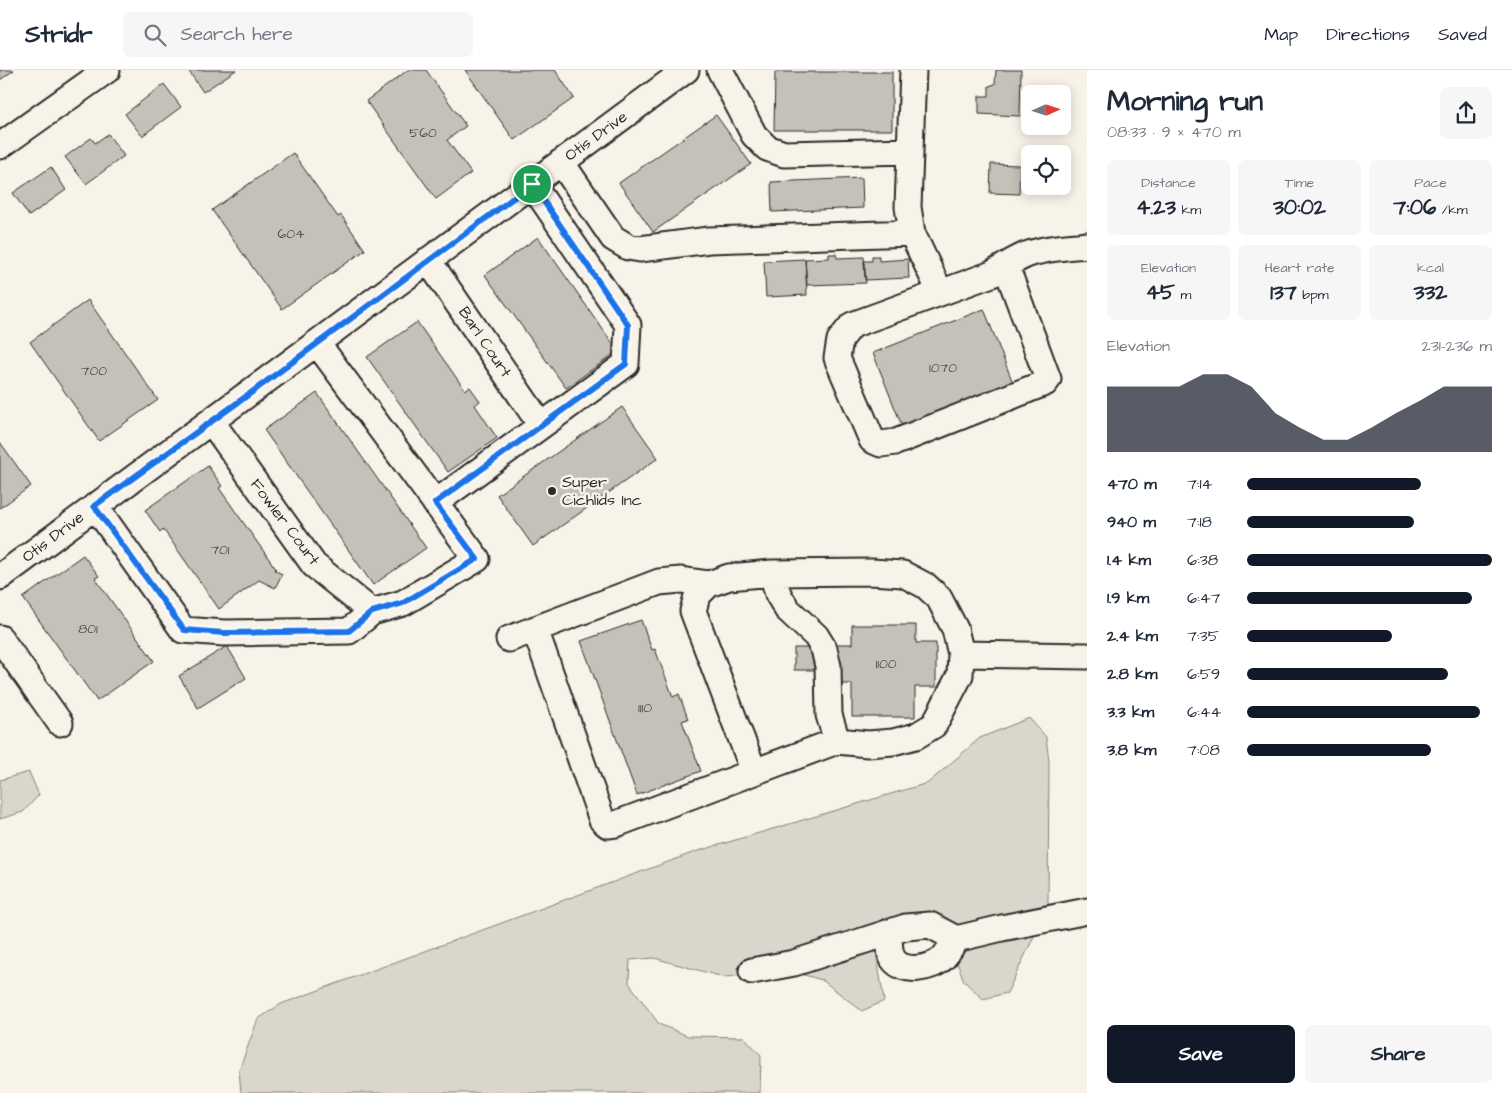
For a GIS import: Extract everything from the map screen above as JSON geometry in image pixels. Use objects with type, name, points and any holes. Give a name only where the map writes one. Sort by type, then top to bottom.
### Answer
[{"type":"street","points":[[0,146],[107,70]]},
{"type":"street","name":"Otis Drive","points":[[0,577],[686,70]]},
{"type":"street","points":[[720,70],[754,135],[767,148],[784,154],[909,151]]},
{"type":"street","points":[[913,70],[908,207],[912,233],[940,292]]},
{"type":"street","points":[[561,162],[613,238],[628,247],[640,249],[709,240],[912,233]]},
{"type":"street","points":[[435,503],[626,364],[628,325],[532,184]]},
{"type":"street","points":[[1006,266],[1048,379],[1045,383],[896,442],[881,444],[872,440],[837,358],[840,340],[852,325],[992,274],[1006,266],[1026,255],[1058,248],[1087,245]]},
{"type":"street","name":"Barl Court","points":[[428,260],[541,425]]},
{"type":"street","points":[[94,506],[184,630],[224,633],[349,631],[372,612],[403,603],[477,559],[317,342]]},
{"type":"street","name":"Fowler Court","points":[[211,422],[314,565],[372,612]]},
{"type":"street","points":[[535,629],[602,820],[608,825],[616,824],[837,741],[868,744],[892,742],[916,736],[934,725],[960,675],[961,654],[955,630],[939,598],[926,586],[903,574],[871,572],[729,577],[709,584],[697,596],[693,611],[754,772]]},
{"type":"street","points":[[772,574],[778,594],[787,609],[816,636],[824,649],[828,666],[829,715],[837,741]]},
{"type":"street","points":[[510,639],[660,582],[681,580],[709,584]]},
{"type":"street","points":[[0,638],[60,723]]},
{"type":"street","points":[[961,654],[1087,656]]},
{"type":"street","points":[[752,971],[794,962],[906,927],[930,925],[956,939],[1087,911]]},
{"type":"street","points":[[889,932],[890,948],[894,959],[903,968],[920,968],[942,960],[956,939]]},
{"type":"shaded area","points":[[1029,718],[1046,737],[1049,761],[1048,907],[1007,993],[983,999],[964,981],[945,931],[925,915],[901,913],[876,951],[884,1001],[862,1011],[822,980],[797,973],[723,977],[654,958],[630,960],[629,983],[659,1024],[688,1036],[744,1037],[761,1055],[760,1093],[241,1093],[239,1070],[258,1019],[281,1004],[695,852],[928,783],[980,738]]},
{"type":"shaded area","points":[[29,772],[39,795],[23,812],[0,819],[0,780]]},
{"type":"building","points":[[0,70],[14,70],[0,80]]},
{"type":"building","points":[[188,70],[236,70],[203,92]]},
{"type":"building","points":[[408,70],[426,70],[466,126],[447,140],[471,173],[436,199],[366,101]]},
{"type":"building","points":[[465,70],[555,70],[574,98],[514,140]]},
{"type":"building","points":[[996,70],[1021,70],[1020,116],[979,114],[979,96],[989,96],[989,86],[995,84]]},
{"type":"building","points":[[775,72],[892,72],[892,130],[774,130]]},
{"type":"building","points":[[164,84],[181,107],[142,136],[125,114]]},
{"type":"building","points":[[716,115],[751,164],[653,232],[619,183]]},
{"type":"building","points":[[108,134],[124,156],[86,184],[65,157],[91,138],[95,143]]},
{"type":"building","points":[[293,153],[338,217],[341,215],[365,250],[282,309],[212,210]]},
{"type":"building","points":[[991,164],[1020,165],[1019,194],[990,193]]},
{"type":"building","points":[[51,167],[66,190],[29,216],[13,193]]},
{"type":"building","points":[[862,178],[863,208],[772,212],[771,182]]},
{"type":"building","points":[[538,237],[618,351],[566,388],[485,275]]},
{"type":"building","points":[[829,254],[836,254],[837,258],[864,257],[866,283],[807,285],[805,259],[829,258]]},
{"type":"building","points":[[872,256],[879,256],[879,261],[908,259],[909,278],[865,280],[864,261],[872,261]]},
{"type":"building","points":[[805,259],[807,295],[766,297],[764,261]]},
{"type":"building","points":[[88,300],[158,400],[99,441],[30,342]]},
{"type":"building","points":[[984,309],[1013,383],[902,426],[873,353]]},
{"type":"building","points":[[417,322],[465,390],[470,387],[480,401],[475,405],[497,438],[448,472],[367,357]]},
{"type":"building","points":[[317,393],[426,548],[373,585],[264,430]]},
{"type":"building","points":[[622,407],[658,458],[533,546],[497,495]]},
{"type":"building","points":[[0,442],[31,486],[0,508]]},
{"type":"building","points":[[208,466],[222,486],[219,488],[276,569],[274,570],[282,574],[275,588],[259,580],[219,609],[163,529],[160,532],[145,510]]},
{"type":"building","points":[[83,555],[99,576],[95,578],[154,661],[97,701],[23,598]]},
{"type":"building","points":[[641,620],[652,650],[655,649],[673,697],[679,694],[688,719],[682,721],[701,771],[637,795],[581,641]]},
{"type":"building","points":[[852,625],[916,625],[916,643],[936,643],[936,687],[915,687],[915,717],[852,717],[852,684],[835,684],[836,644],[852,644]]},
{"type":"building","points":[[227,646],[246,678],[198,708],[179,676]]},
{"type":"building","points":[[794,648],[815,648],[815,670],[794,670]]},
{"type":"place","name":"Super Cichlids Inc","points":[[552,491]]},
{"type":"route","points":[[532,184],[628,325],[626,364],[435,503],[477,559],[403,603],[372,612],[349,631],[224,633],[184,630],[94,506],[244,398],[532,184]]}]
